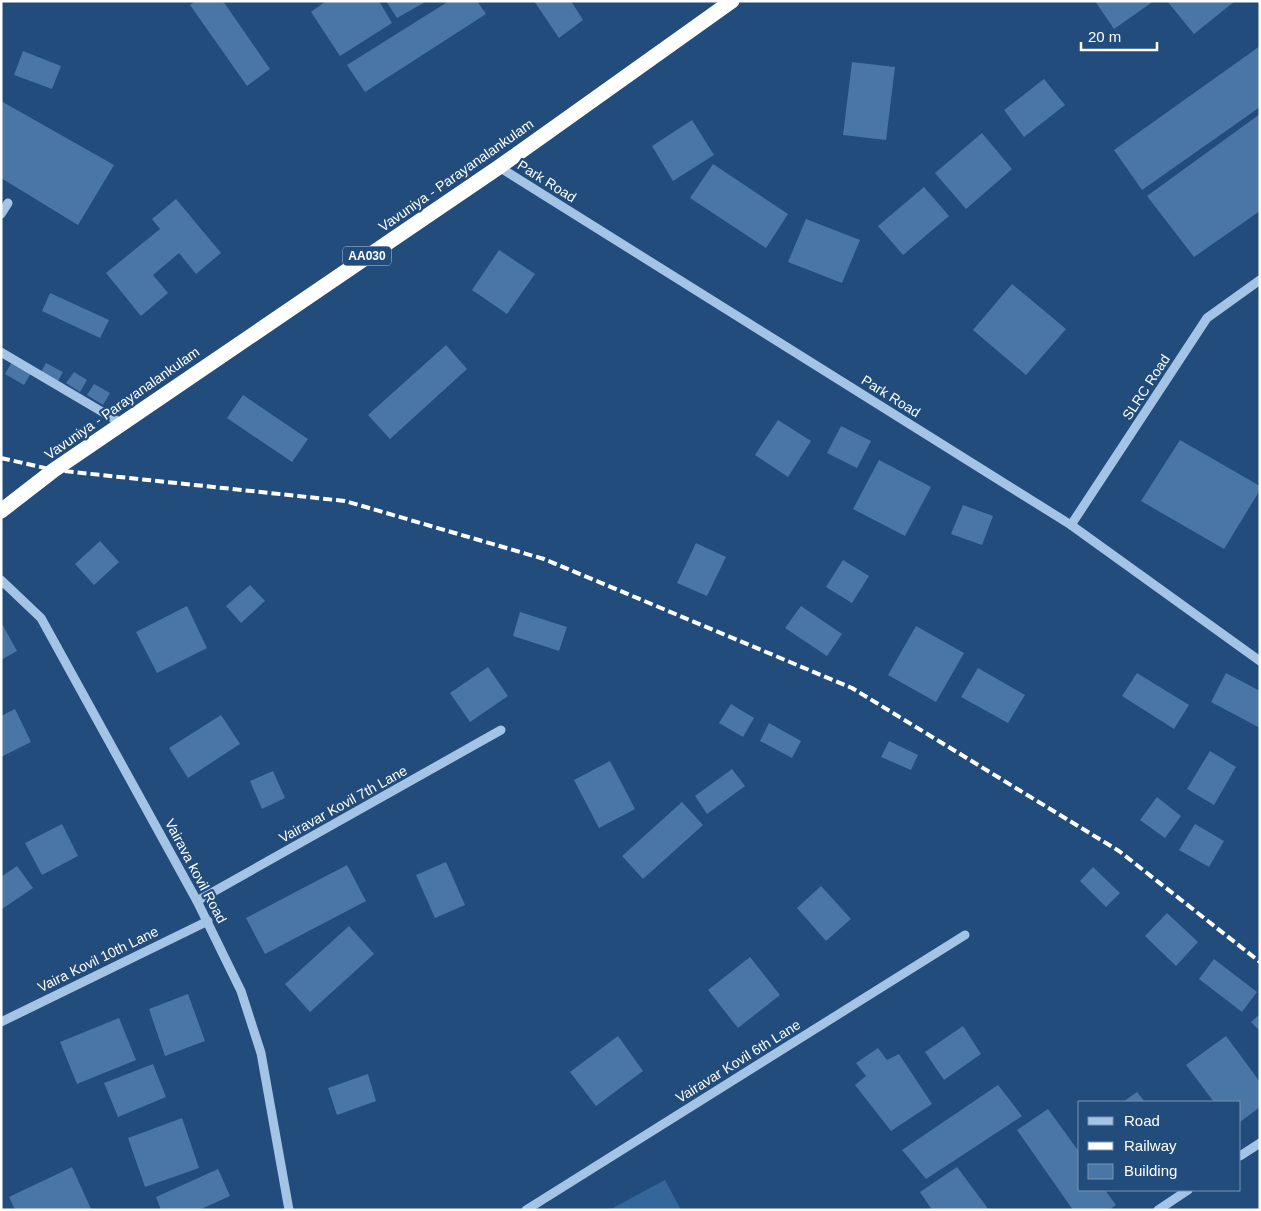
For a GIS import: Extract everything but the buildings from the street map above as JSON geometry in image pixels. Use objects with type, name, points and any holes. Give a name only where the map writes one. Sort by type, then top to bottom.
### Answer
[{"type":"highway","name":"Vavuniya - Parayanalankulam","points":[[1,511],[54,470],[121,423],[499,167],[732,1]]},
{"type":"street","name":"Park Road","points":[[499,167],[1071,525],[1260,661]]},
{"type":"street","points":[[1,214],[8,203]]},
{"type":"street","name":"SLRC Road","points":[[1071,525],[1207,318],[1260,280]]},
{"type":"street","points":[[1,352],[121,423]]},
{"type":"street","name":"Vairava kovil Road","points":[[1,580],[41,618],[208,921],[241,991],[261,1053],[289,1210]]},
{"type":"street","name":"Vairavar Kovil 7th Lane","points":[[197,901],[501,730]]},
{"type":"street","name":"Vaira Kovil 10th Lane","points":[[1,1022],[208,921]]},
{"type":"street","name":"Vairavar Kovil 6th Lane","points":[[526,1210],[965,935]]},
{"type":"street","points":[[1241,1155],[1260,1143]]},
{"type":"street","points":[[1158,1210],[1186,1191]]},
{"type":"shaded area","points":[[665,1180],[681,1210],[609,1210]]},
{"type":"railway","points":[[1,458],[54,470],[345,501],[544,559],[852,688],[1119,851],[1260,962]]}]
